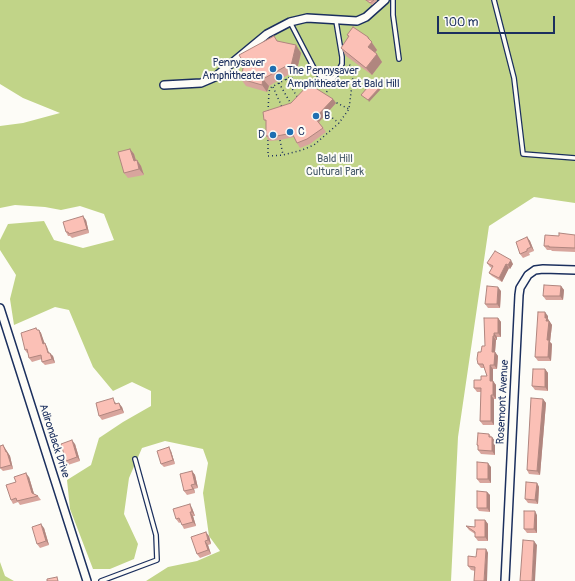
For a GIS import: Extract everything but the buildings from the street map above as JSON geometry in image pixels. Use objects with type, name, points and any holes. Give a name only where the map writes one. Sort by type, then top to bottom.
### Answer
[{"type":"street","points":[[164,85],[201,83],[215,77],[267,34],[290,22],[307,18],[357,21],[366,17],[385,0]]},
{"type":"street","name":"Rosemont Avenue","points":[[506,581],[518,303],[520,288],[528,275],[535,270],[575,270]]},
{"type":"street","name":"Adirondack Drive","points":[[0,308],[86,581]]},
{"type":"lane","points":[[393,0],[393,15],[399,59]]},
{"type":"lane","points":[[494,0],[514,78],[523,154],[575,158]]},
{"type":"lane","points":[[290,22],[316,72],[320,76],[332,79],[335,77],[342,64],[336,20]]},
{"type":"lane","points":[[101,581],[157,560],[156,535],[135,459]]},
{"type":"path","points":[[269,136],[268,156],[283,156],[302,150],[339,124],[349,109],[354,68],[348,64],[345,68]]},
{"type":"path","points":[[268,114],[269,92],[279,83],[290,77],[311,88]]},
{"type":"path","points":[[286,79],[300,100]]},
{"type":"path","points":[[322,98],[337,79]]},
{"type":"path","points":[[279,83],[293,107]]},
{"type":"path","points":[[273,87],[284,110]]},
{"type":"path","points":[[330,99],[349,109]]},
{"type":"path","points":[[323,110],[339,124]]},
{"type":"path","points":[[280,135],[283,156]]},
{"type":"green space","name":"Bald Hill Cultural Park","points":[[0,0],[575,0],[575,203],[534,197],[489,226],[458,437],[451,581],[146,581],[168,567],[197,561],[220,551],[209,536],[203,493],[208,463],[203,449],[165,441],[142,448],[129,478],[124,514],[138,544],[134,559],[110,569],[93,569],[70,509],[67,480],[91,465],[99,438],[151,406],[151,391],[132,382],[113,391],[93,367],[69,310],[55,307],[14,325],[10,299],[16,275],[0,250],[0,240],[8,224],[44,221],[54,240],[83,248],[114,240],[104,214],[80,206],[61,210],[45,207],[15,205],[0,208],[0,126],[23,123],[60,113],[23,98],[0,84]]},
{"type":"green space","points":[[0,562],[5,576],[14,581],[0,581]]},
{"type":"place","name":"Pennysaver Amphitheater","points":[[273,69]]},
{"type":"place","name":"The Pennysaver Amphitheater at Bald Hill","points":[[279,77]]},
{"type":"place","name":"B","points":[[316,116]]},
{"type":"place","name":"C","points":[[290,132]]},
{"type":"place","name":"D","points":[[273,135]]}]
